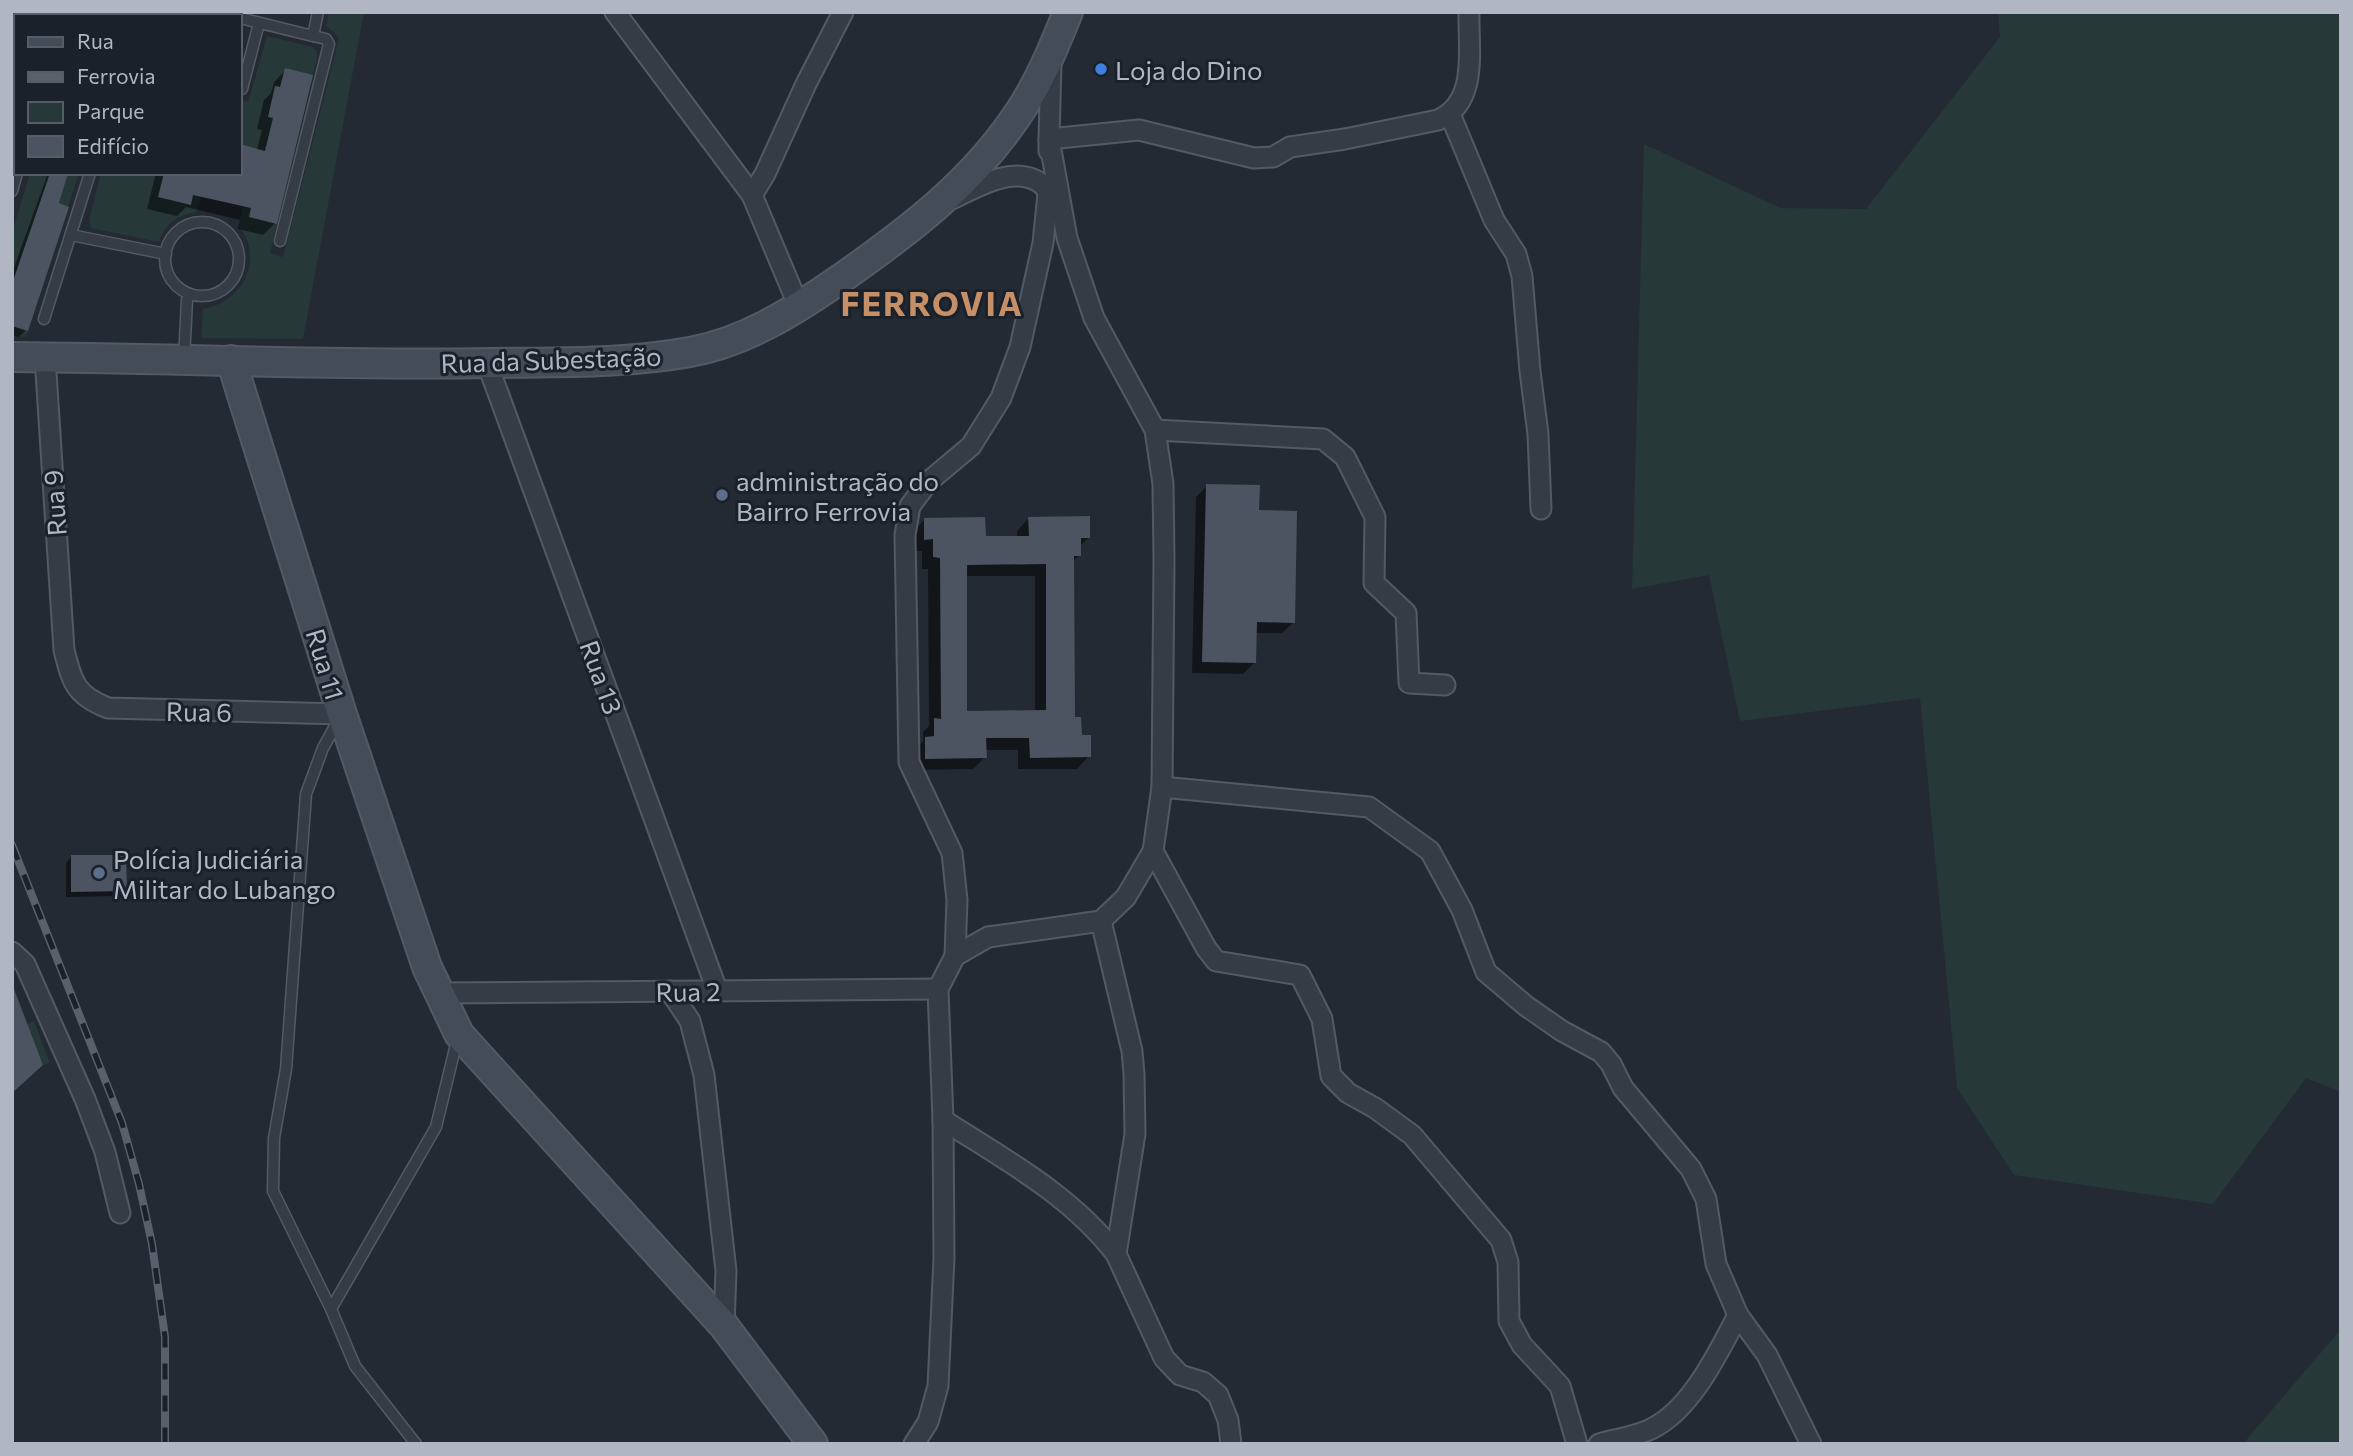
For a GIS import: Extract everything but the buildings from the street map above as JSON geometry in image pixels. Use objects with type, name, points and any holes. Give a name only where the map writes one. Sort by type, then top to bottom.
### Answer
[{"type":"street","points":[[615,12],[752,195],[799,307]]},
{"type":"street","points":[[752,195],[765,174],[806,84],[843,12]]},
{"type":"street","name":"Rua da Subestação","points":[[12,357],[487,363],[610,361],[692,352],[757,331],[799,307],[892,243],[971,175],[1001,139],[1025,103],[1051,54],[1068,12]]},
{"type":"street","points":[[1049,139],[1139,130],[1254,158],[1273,157],[1290,147],[1438,120],[1450,114],[1462,100],[1468,84],[1469,12]]},
{"type":"street","points":[[914,1444],[928,1422],[938,1386],[944,1258],[938,989],[955,956],[957,900],[952,853],[909,762],[905,535],[910,506],[928,482],[971,446],[1000,398],[1020,347],[1043,243],[1049,193],[1051,54]]},
{"type":"street","points":[[1450,114],[1494,220],[1516,254],[1522,276],[1538,434],[1541,509]]},
{"type":"street","points":[[955,956],[988,937],[1101,922],[1126,897],[1153,851],[1162,788],[1163,484],[1156,430],[1094,318],[1066,238],[1049,139]]},
{"type":"street","points":[[937,206],[991,180],[1008,176],[1037,180],[1049,193]]},
{"type":"street","name":"Rua 9","points":[[45,357],[64,650],[71,677]]},
{"type":"street","name":"Rua 11","points":[[231,360],[342,714],[432,980],[458,1034],[724,1326],[813,1444]]},
{"type":"street","name":"Rua 13","points":[[487,363],[717,990]]},
{"type":"street","points":[[1156,430],[1323,439],[1345,457],[1375,517],[1374,583],[1406,613],[1409,683],[1445,685]]},
{"type":"street","name":"Rua 6","points":[[71,677],[79,692],[107,708],[342,714]]},
{"type":"street","points":[[1162,788],[1369,807],[1430,851],[1462,910],[1486,972],[1526,1006],[1562,1031],[1601,1052],[1611,1064],[1623,1088],[1691,1168],[1706,1199],[1716,1264],[1738,1315],[1767,1355],[1811,1444]]},
{"type":"street","points":[[1153,851],[1206,948],[1216,961],[1300,975],[1322,1020],[1331,1076],[1348,1093],[1375,1108],[1412,1135],[1501,1240],[1508,1262],[1509,1321],[1522,1345],[1560,1387],[1577,1444]]},
{"type":"street","points":[[1101,922],[1132,1051],[1134,1074],[1135,1134],[1116,1254]]},
{"type":"street","points":[[12,952],[25,964],[86,1099],[105,1152],[120,1213]]},
{"type":"street","name":"Rua 2","points":[[432,980],[670,991],[938,989]]},
{"type":"street","points":[[670,991],[690,1021],[704,1075],[726,1271],[724,1326]]},
{"type":"street","points":[[943,1120],[1054,1192],[1107,1242],[1116,1254],[1164,1358],[1180,1375],[1203,1382],[1218,1395],[1228,1420],[1231,1444]]},
{"type":"street","points":[[1599,1444],[1650,1430],[1675,1412],[1706,1374],[1738,1315]]},
{"type":"lane","points":[[313,36],[318,12]]},
{"type":"lane","points":[[242,19],[326,39],[329,44],[280,241]]},
{"type":"lane","points":[[242,89],[259,23]]},
{"type":"lane","points":[[44,319],[89,175]]},
{"type":"lane","points":[[209,221],[231,233],[240,257],[239,270],[224,289],[214,294],[190,294],[171,280],[166,269],[168,244],[184,225],[209,221]]},
{"type":"lane","points":[[71,235],[166,254]]},
{"type":"lane","points":[[184,359],[187,300],[190,294]]},
{"type":"lane","points":[[342,714],[323,748],[306,794],[286,1069],[274,1138],[273,1191],[331,1309],[355,1366],[415,1444]]},
{"type":"lane","points":[[331,1309],[436,1127],[458,1034]]},
{"type":"green space","points":[[329,12],[364,12],[303,339],[201,338],[203,309],[229,298],[246,277],[250,265],[247,239],[239,226],[243,206],[201,196],[196,212],[173,221],[159,242],[91,228],[89,221],[100,175],[242,175],[242,100],[248,102],[267,36],[313,47],[317,52],[317,59],[270,253],[283,257],[339,39],[326,26]]},
{"type":"green space","points":[[1998,12],[2341,12],[2341,1092],[2306,1078],[2213,1204],[2014,1175],[1957,1088],[1920,698],[1740,721],[1709,575],[1632,589],[1644,144],[1780,208],[1866,209],[2000,37]]},
{"type":"green space","points":[[29,175],[78,175],[25,337],[12,336],[12,233]]},
{"type":"green space","points":[[34,1021],[50,1063],[43,1065],[27,1024]]},
{"type":"green space","points":[[2341,1329],[2341,1444],[2247,1444],[2247,1439]]},
{"type":"railway","points":[[12,845],[122,1123],[139,1184],[152,1244],[165,1337],[165,1444]]},
{"type":"place","name":"Loja do Dino","points":[[1101,69]]},
{"type":"place","name":"administração do Bairro Ferrovia","points":[[722,495]]},
{"type":"place","name":"Polícia Judiciária Militar do Lubango","points":[[99,873]]},
{"type":"district","name":"FERROVIA","points":[[932,302]]}]
